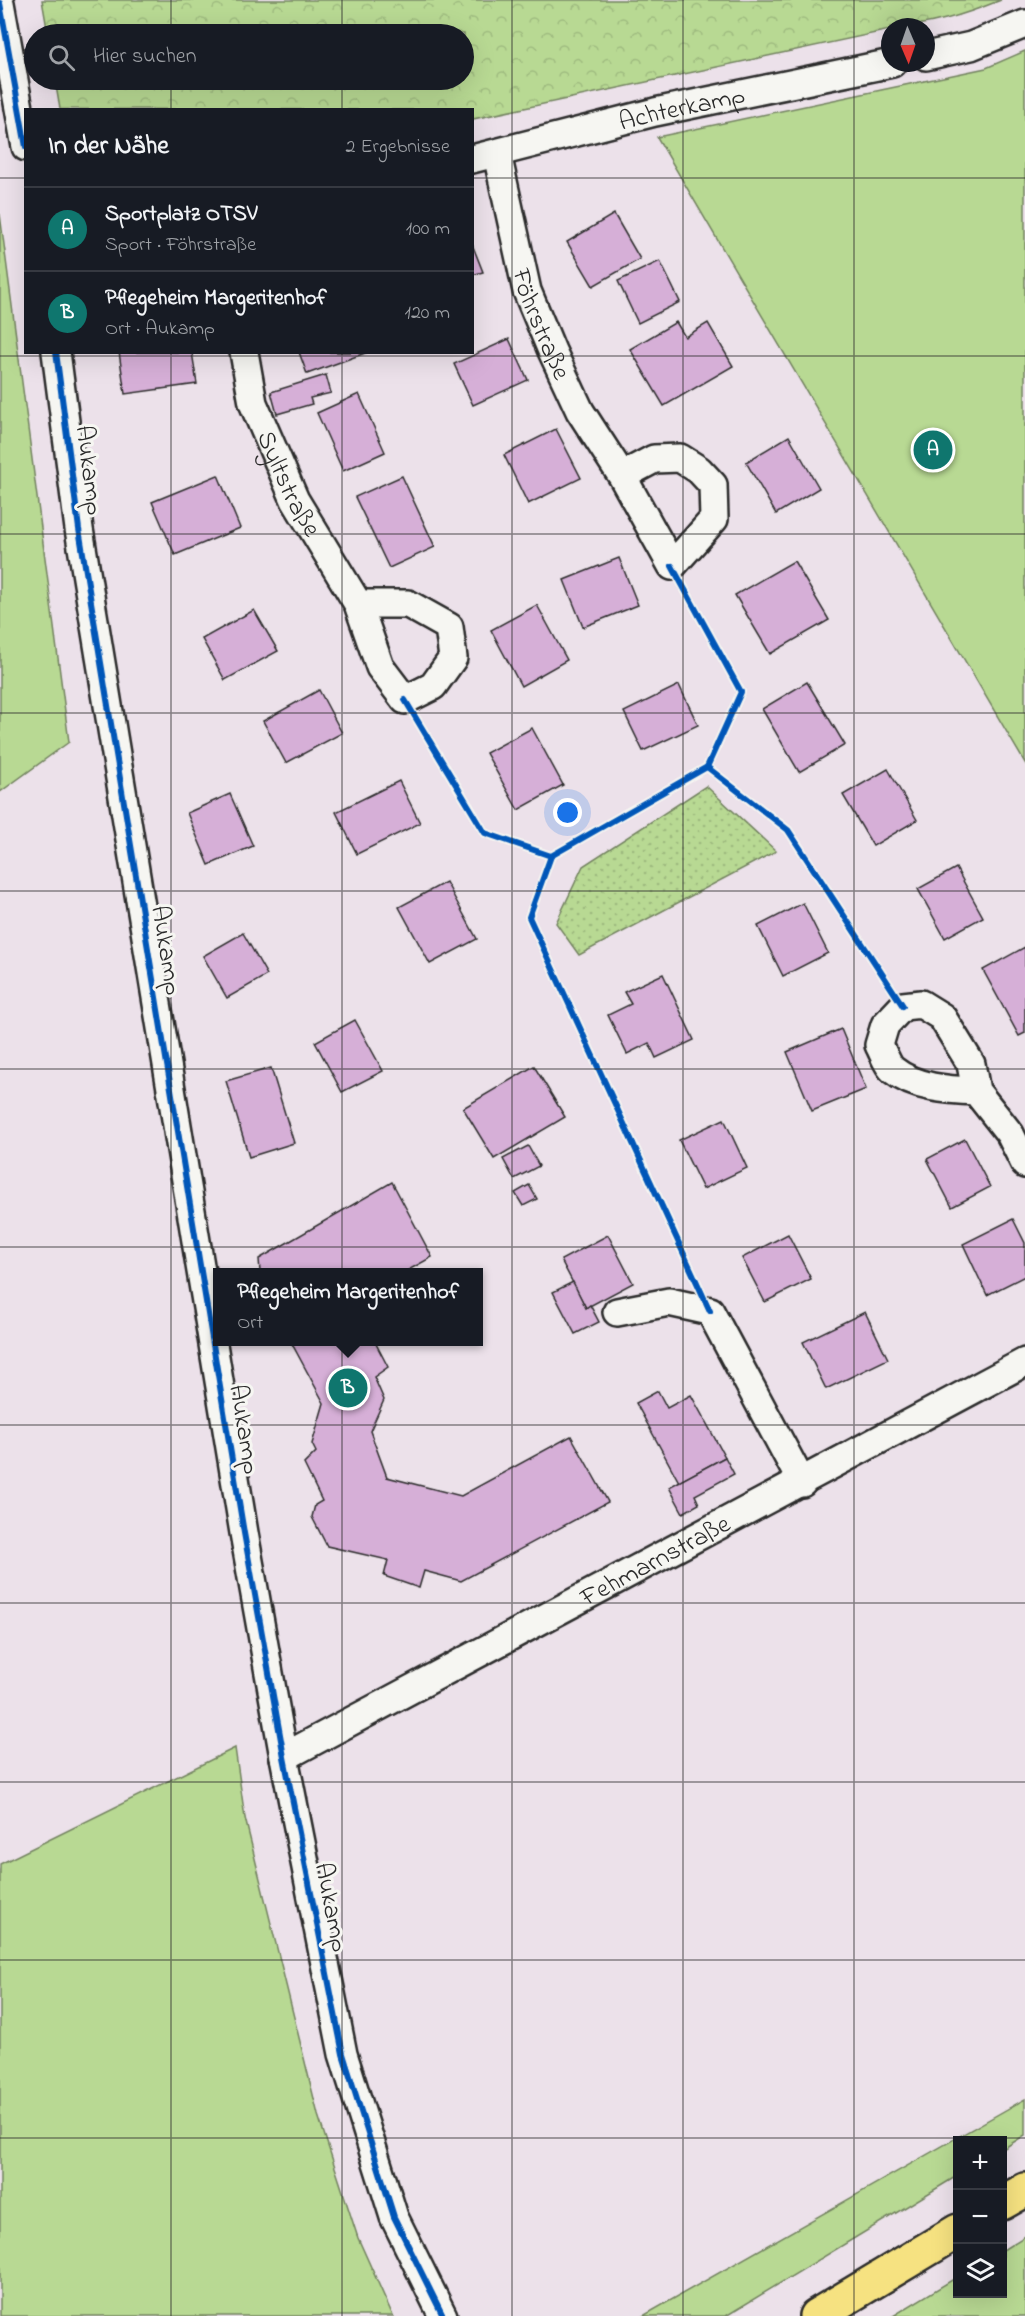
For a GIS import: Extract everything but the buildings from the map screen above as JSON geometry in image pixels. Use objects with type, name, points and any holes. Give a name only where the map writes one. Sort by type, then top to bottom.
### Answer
[{"type":"highway","points":[[1007,2201],[1025,2190]]},
{"type":"highway","points":[[816,2316],[953,2233]]},
{"type":"street","points":[[0,3],[24,136]]},
{"type":"street","points":[[935,54],[971,46],[1025,24]]},
{"type":"street","name":"Achterkamp","points":[[485,157],[655,112],[881,65]]},
{"type":"street","name":"Föhrstraße","points":[[485,157],[527,291],[552,351],[580,411],[622,477]]},
{"type":"street","name":"Aukamp","points":[[56,354],[79,529],[213,1344]]},
{"type":"street","name":"Syltstraße","points":[[244,354],[253,403],[295,500],[358,604]]},
{"type":"street","points":[[976,1091],[1010,1134],[1025,1164]]},
{"type":"street","points":[[617,1312],[669,1302],[710,1311],[802,1483]]},
{"type":"street","name":"Aukamp","points":[[213,1346],[284,1758],[343,2054],[394,2217],[443,2316]]},
{"type":"street","name":"Fehmarnstraße","points":[[284,1758],[1025,1362]]},
{"type":"green space","points":[[42,0],[1001,0],[961,15],[935,22],[935,18],[881,18],[881,32],[474,119],[474,108],[60,108],[57,90],[474,90],[474,24],[46,24]]},
{"type":"green space","points":[[1025,51],[1025,763],[657,137],[986,68]]},
{"type":"green space","points":[[0,214],[69,742],[0,792]]},
{"type":"green space","points":[[706,786],[776,851],[579,955],[556,923],[583,866]]},
{"type":"green space","points":[[235,1748],[245,1818],[318,2115],[358,2238],[393,2316],[0,2316],[0,1864]]},
{"type":"green space","points":[[1025,2099],[1025,2135],[1007,2146],[1007,2136],[960,2136]]},
{"type":"green space","points":[[953,2140],[953,2178],[726,2316],[643,2316]]},
{"type":"green space","points":[[1025,2236],[1025,2316],[893,2316],[953,2279],[953,2298],[1007,2298],[1007,2247]]},
{"type":"cycle path","points":[[0,3],[24,136]]},
{"type":"cycle path","points":[[56,354],[79,529],[213,1344]]},
{"type":"cycle path","points":[[405,700],[485,833],[551,856],[707,767],[741,692],[672,566]]},
{"type":"cycle path","points":[[707,767],[788,830],[903,1006]]},
{"type":"cycle path","points":[[551,856],[529,917],[710,1311]]},
{"type":"cycle path","points":[[213,1346],[284,1757],[343,2054],[394,2217],[443,2316]]},
{"type":"place","name":"Sportplatz OTSV","points":[[933,450]]},
{"type":"place","name":"Pflegeheim Margeritenhof","points":[[348,1388]]}]
